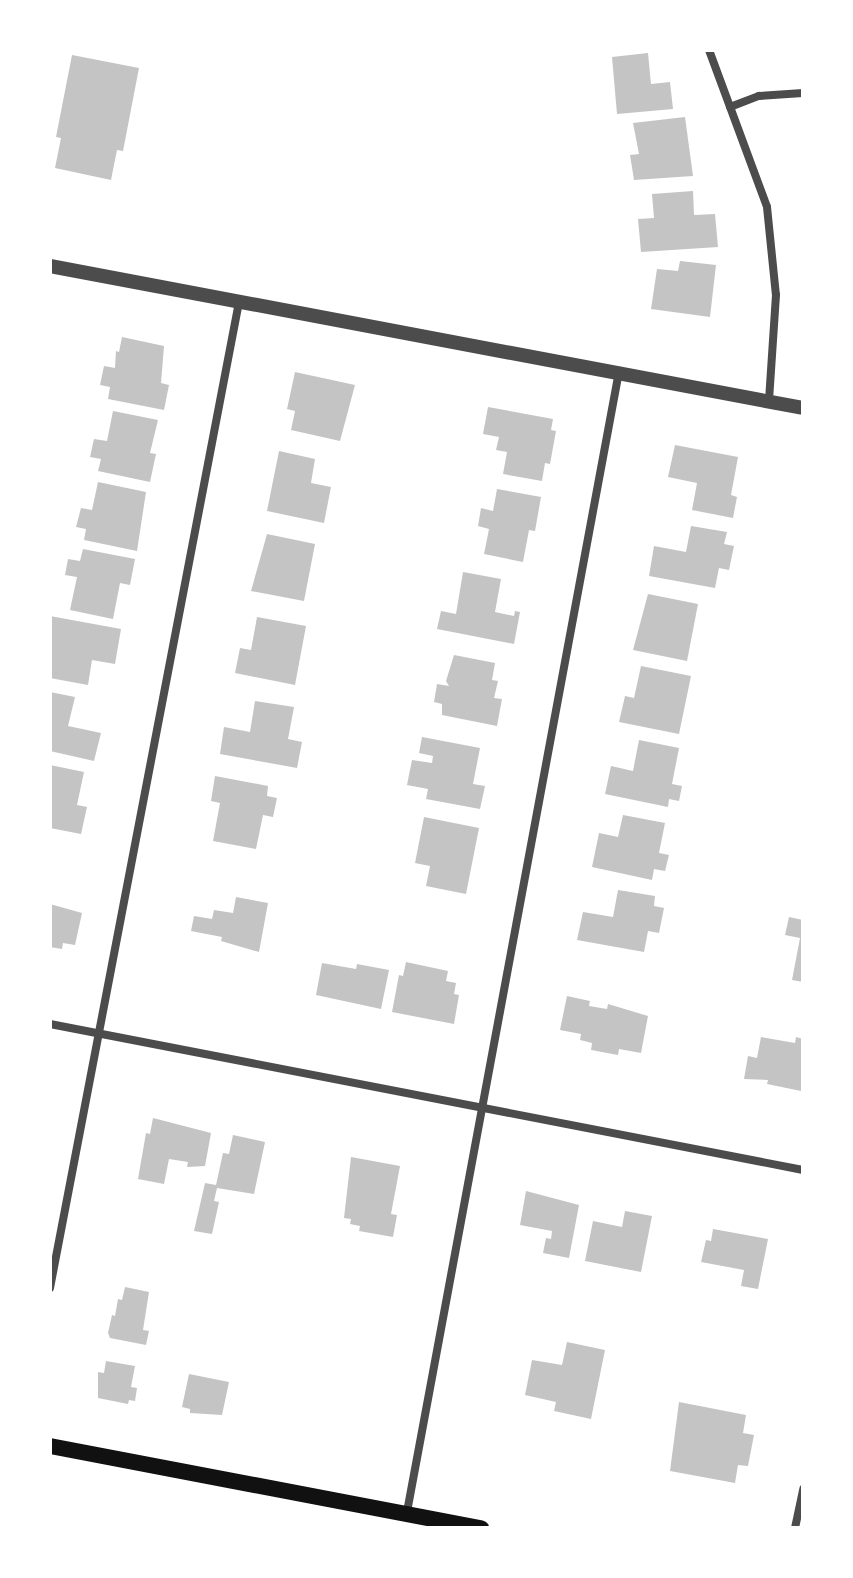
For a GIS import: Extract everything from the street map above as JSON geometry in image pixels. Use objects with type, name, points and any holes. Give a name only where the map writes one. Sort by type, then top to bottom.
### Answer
[{"type":"main road","points":[[50,1446],[481,1528]]},
{"type":"street","points":[[709,50],[767,207],[776,295],[769,401]]},
{"type":"street","points":[[730,107],[759,96],[803,93]]},
{"type":"street","points":[[50,266],[803,408]]},
{"type":"street","points":[[50,1288],[239,302]]},
{"type":"street","points":[[407,1512],[619,372]]},
{"type":"street","points":[[50,1024],[803,1170]]},
{"type":"street","points":[[795,1528],[803,1489]]},
{"type":"building","points":[[648,53],[651,84],[670,82],[673,109],[617,114],[612,57]]},
{"type":"building","points":[[72,55],[139,68],[123,151],[117,150],[111,180],[55,168],[61,138],[56,137]]},
{"type":"building","points":[[685,117],[693,176],[634,180],[630,155],[639,154],[633,123]]},
{"type":"building","points":[[693,191],[694,215],[715,214],[718,247],[641,252],[638,219],[654,218],[652,194]]},
{"type":"building","points":[[680,261],[716,265],[710,317],[651,309],[657,269],[678,271]]},
{"type":"building","points":[[122,337],[164,346],[161,383],[169,385],[164,410],[108,399],[110,387],[100,385],[104,366],[115,368],[116,351],[119,352]]},
{"type":"building","points":[[295,372],[355,385],[340,441],[291,430],[295,411],[287,409]]},
{"type":"building","points":[[488,407],[553,419],[551,430],[556,431],[550,464],[545,463],[542,481],[503,474],[507,452],[496,450],[499,437],[483,434]]},
{"type":"building","points":[[113,411],[158,420],[150,453],[156,454],[150,482],[98,471],[101,459],[90,457],[94,439],[107,441]]},
{"type":"building","points":[[675,445],[738,457],[731,495],[737,497],[733,518],[692,510],[697,483],[668,477]]},
{"type":"building","points":[[279,451],[315,459],[311,483],[331,487],[324,523],[267,511]]},
{"type":"building","points":[[98,482],[146,492],[137,551],[84,540],[86,529],[76,527],[81,508],[92,510]]},
{"type":"building","points":[[497,489],[541,497],[535,531],[529,530],[523,562],[484,554],[489,529],[478,526],[481,508],[493,511]]},
{"type":"building","points":[[691,526],[727,532],[724,544],[734,546],[729,570],[719,568],[715,588],[649,576],[654,546],[686,552]]},
{"type":"building","points":[[267,534],[315,544],[304,601],[251,591]]},
{"type":"building","points":[[83,549],[135,559],[130,585],[120,583],[113,619],[70,610],[77,577],[65,575],[68,559],[80,561]]},
{"type":"building","points":[[463,572],[501,579],[495,612],[514,616],[515,611],[520,612],[514,644],[437,629],[441,611],[456,614]]},
{"type":"building","points":[[648,594],[698,604],[687,661],[633,650]]},
{"type":"building","points":[[50,616],[121,629],[115,664],[92,660],[88,685],[50,678]]},
{"type":"building","points":[[257,617],[306,626],[295,685],[235,673],[240,648],[251,650]]},
{"type":"building","points":[[454,655],[495,663],[492,680],[498,681],[494,698],[502,699],[497,726],[442,715],[442,704],[434,702],[437,684],[449,686],[446,681]]},
{"type":"building","points":[[641,666],[691,676],[679,734],[619,722],[625,696],[634,698]]},
{"type":"building","points":[[50,692],[75,697],[68,726],[101,733],[94,761],[50,751]]},
{"type":"building","points":[[255,701],[294,707],[288,739],[302,742],[297,768],[220,754],[224,727],[250,732]]},
{"type":"building","points":[[422,737],[480,748],[473,784],[485,786],[480,809],[426,799],[428,789],[407,785],[412,760],[432,763],[433,756],[419,753]]},
{"type":"building","points":[[639,740],[679,748],[672,784],[682,786],[679,801],[669,799],[668,807],[605,794],[611,766],[633,771]]},
{"type":"building","points":[[50,765],[84,772],[77,805],[87,807],[81,834],[50,828]]},
{"type":"building","points":[[215,776],[268,786],[267,796],[277,798],[273,817],[263,815],[256,849],[213,841],[220,803],[211,801]]},
{"type":"building","points":[[623,815],[665,823],[659,853],[669,855],[665,871],[654,869],[652,880],[592,867],[599,833],[618,837]]},
{"type":"building","points":[[424,817],[479,828],[466,894],[426,886],[430,866],[415,863]]},
{"type":"building","points":[[618,890],[655,896],[654,906],[664,908],[659,933],[648,931],[644,952],[577,940],[583,912],[613,917]]},
{"type":"building","points":[[236,897],[268,903],[259,952],[221,941],[222,937],[191,931],[194,916],[212,919],[214,910],[233,913]]},
{"type":"building","points":[[50,904],[82,913],[75,945],[63,943],[62,949],[50,947]]},
{"type":"building","points":[[789,917],[803,920],[803,982],[792,980],[800,938],[785,935]]},
{"type":"building","points":[[406,962],[448,971],[446,981],[456,983],[454,994],[459,995],[454,1024],[392,1012],[399,975],[403,976]]},
{"type":"building","points":[[322,963],[356,969],[357,964],[389,970],[381,1009],[316,995]]},
{"type":"building","points":[[567,996],[590,1001],[589,1006],[607,1009],[608,1004],[648,1016],[641,1053],[619,1049],[618,1055],[591,1050],[592,1043],[580,1040],[581,1034],[560,1030]]},
{"type":"building","points":[[761,1037],[795,1043],[796,1037],[803,1039],[801,1091],[767,1084],[768,1080],[744,1079],[748,1056],[757,1058]]},
{"type":"building","points":[[153,1118],[211,1133],[205,1166],[187,1167],[188,1162],[169,1159],[164,1184],[138,1179],[146,1133],[150,1134]]},
{"type":"building","points":[[233,1135],[265,1142],[254,1194],[217,1188],[214,1201],[219,1202],[212,1234],[194,1231],[205,1183],[216,1185],[223,1153],[229,1154]]},
{"type":"building","points":[[351,1157],[400,1166],[391,1214],[397,1215],[393,1237],[359,1231],[360,1226],[350,1224],[351,1219],[344,1218]]},
{"type":"building","points":[[526,1191],[579,1205],[569,1258],[543,1253],[546,1238],[551,1239],[552,1231],[520,1225]]},
{"type":"building","points":[[625,1211],[652,1216],[641,1272],[585,1261],[593,1221],[622,1227]]},
{"type":"building","points":[[713,1229],[768,1239],[758,1289],[741,1286],[744,1270],[701,1262],[706,1240],[711,1241]]},
{"type":"building","points":[[125,1287],[149,1292],[143,1330],[149,1331],[146,1345],[110,1338],[108,1333],[112,1315],[115,1316],[118,1299],[122,1300]]},
{"type":"building","points":[[567,1342],[605,1350],[591,1419],[554,1411],[556,1402],[525,1395],[532,1360],[562,1365]]},
{"type":"building","points":[[106,1361],[135,1366],[131,1387],[137,1388],[135,1401],[129,1400],[128,1404],[98,1398],[98,1372],[104,1373]]},
{"type":"building","points":[[189,1374],[229,1382],[222,1415],[190,1413],[190,1409],[182,1407]]},
{"type":"building","points":[[679,1402],[746,1415],[743,1433],[754,1435],[748,1466],[738,1465],[735,1483],[670,1471]]}]
